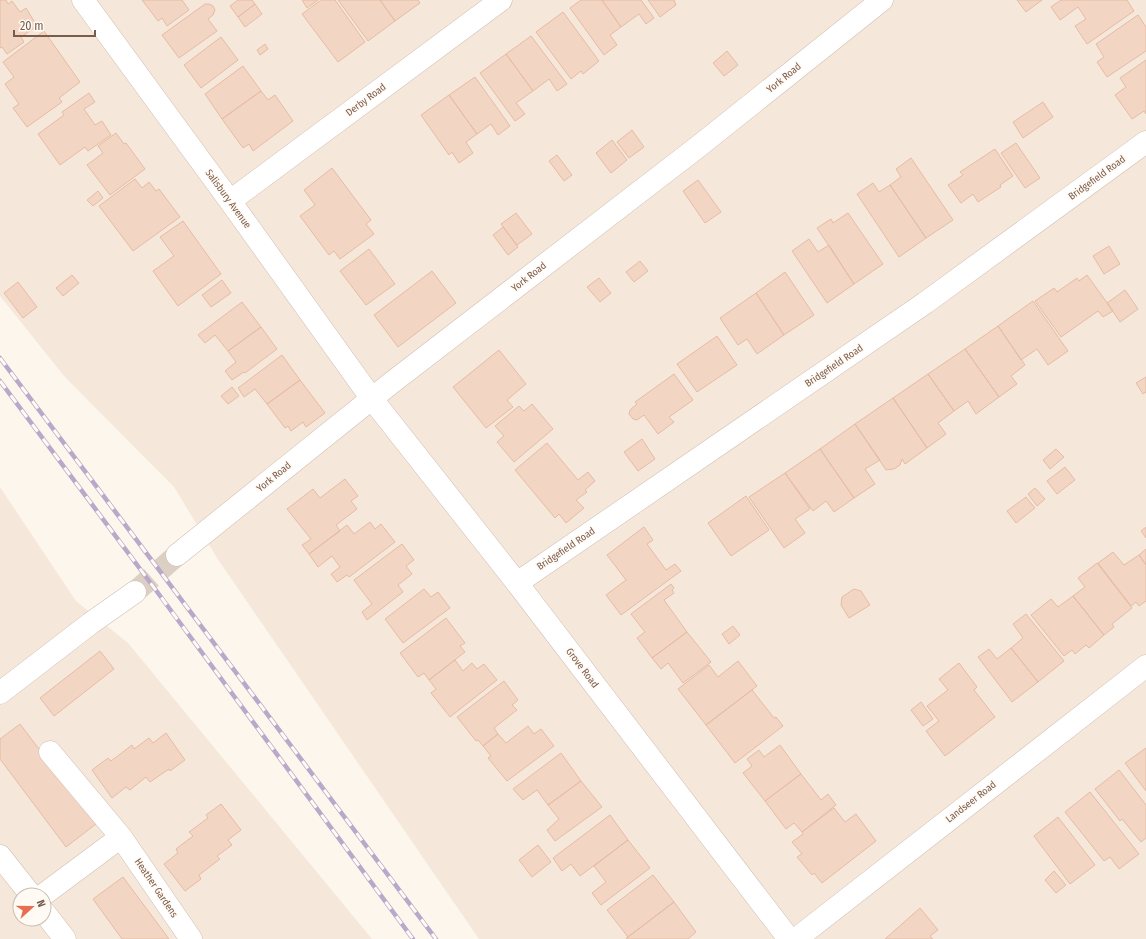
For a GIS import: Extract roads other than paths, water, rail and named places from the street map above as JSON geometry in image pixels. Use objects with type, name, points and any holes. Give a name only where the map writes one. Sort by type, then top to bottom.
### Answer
[{"type":"street","name":"Salisbury Avenue","points":[[83,0],[372,399]]},
{"type":"street","name":"Derby Road","points":[[230,201],[502,0]]},
{"type":"street","name":"York Road","points":[[177,555],[372,399],[699,146],[882,0]]},
{"type":"street","name":"Bridgefield Road","points":[[516,583],[926,303],[1146,142]]},
{"type":"street","name":"Grove Road","points":[[372,399],[516,583],[789,939]]},
{"type":"street","points":[[0,693],[135,592]]},
{"type":"street","name":"Landseer Road","points":[[796,939],[1146,666]]},
{"type":"street","name":"Heather Gardens","points":[[50,752],[121,837],[191,939]]},
{"type":"street","points":[[52,888],[121,837]]},
{"type":"street","points":[[0,856],[25,887]]},
{"type":"street","points":[[52,922],[65,939]]},
{"type":"tunnel","points":[[135,592],[177,555]]},
{"type":"railway","points":[[0,358],[436,939]]},
{"type":"railway","points":[[0,381],[413,939]]}]
